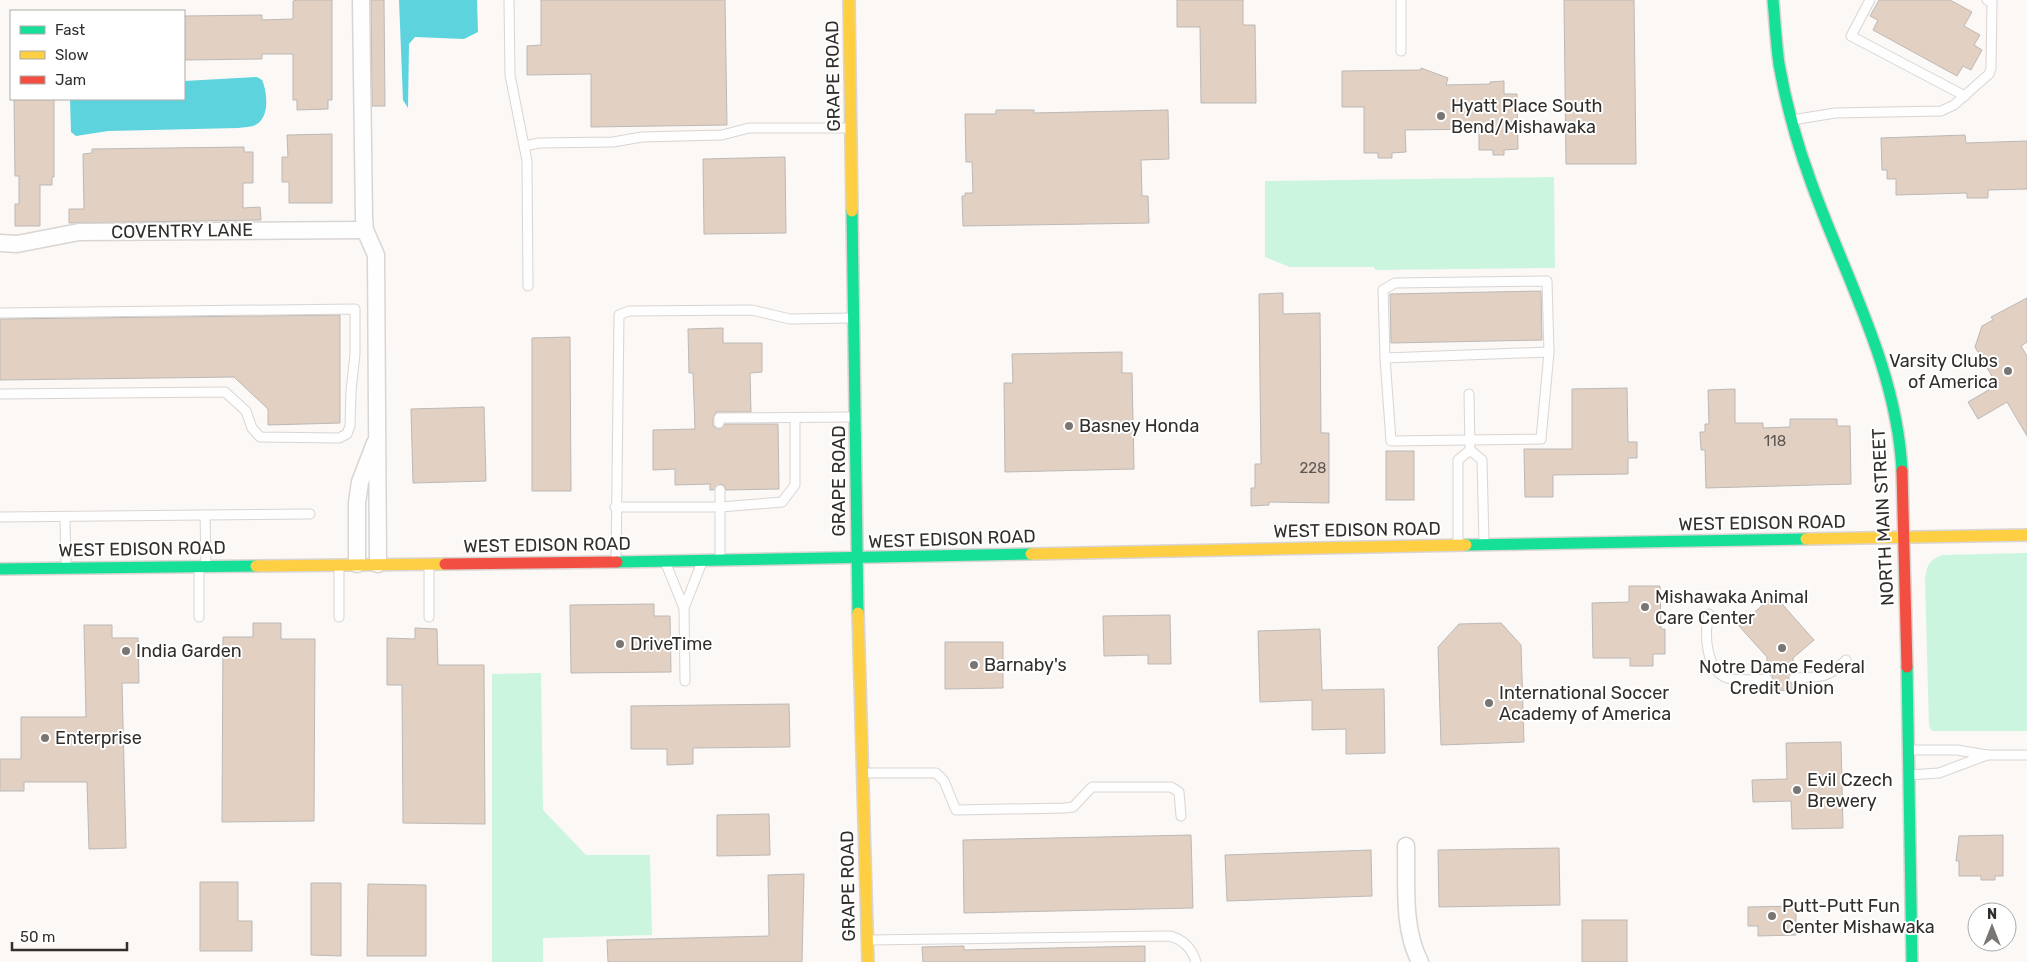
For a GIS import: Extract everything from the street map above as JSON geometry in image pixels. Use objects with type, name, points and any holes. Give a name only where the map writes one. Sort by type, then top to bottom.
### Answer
[{"type":"main road","name":"GRAPE ROAD","points":[[850,0],[857,559],[868,962]]},
{"type":"main road","name":"NORTH MAIN STREET","points":[[1773,0],[1779,64],[1792,120],[1811,182],[1878,352],[1893,402],[1901,455],[1905,538],[1912,962]]},
{"type":"main road","name":"WEST EDISON ROAD","points":[[0,569],[857,559],[1169,550],[1905,538],[2027,534]]},
{"type":"street","points":[[361,0],[365,230],[376,256],[378,564]]},
{"type":"street","name":"COVENTRY LANE","points":[[0,243],[17,244],[79,232],[365,230]]},
{"type":"street","points":[[357,564],[357,503],[360,482],[378,436]]},
{"type":"street","points":[[1406,846],[1409,933],[1420,962]]},
{"type":"lane","points":[[509,0],[510,75],[525,146],[528,286]]},
{"type":"lane","points":[[1401,0],[1401,51]]},
{"type":"lane","points":[[1870,0],[1852,36],[1965,96]]},
{"type":"lane","points":[[1792,120],[1835,113],[1941,110],[1954,105],[1989,74],[1991,68],[1992,2],[1987,0]]},
{"type":"lane","points":[[525,146],[539,143],[613,142],[642,137],[722,136],[749,128],[852,128]]},
{"type":"lane","points":[[1547,281],[1549,352],[1541,439],[1391,441],[1385,358],[1383,290],[1395,283],[1547,281]]},
{"type":"lane","points":[[0,313],[355,309],[355,354],[350,426],[347,434],[339,438],[260,437],[252,428],[246,411],[225,392],[0,394]]},
{"type":"lane","points":[[616,562],[615,508],[618,473],[619,315],[629,311],[752,310],[790,318],[855,318]]},
{"type":"lane","points":[[1385,358],[1549,352]]},
{"type":"lane","points":[[1469,394],[1470,450]]},
{"type":"lane","points":[[719,423],[719,418],[856,417]]},
{"type":"lane","points":[[615,508],[720,507],[782,502],[795,485],[795,418]]},
{"type":"lane","points":[[1470,450],[1482,460],[1484,545]]},
{"type":"lane","points":[[1458,546],[1458,460],[1470,450]]},
{"type":"lane","points":[[720,490],[720,561]]},
{"type":"lane","points":[[0,517],[310,514]]},
{"type":"lane","points":[[199,617],[205,515]]},
{"type":"lane","points":[[65,517],[66,568]]},
{"type":"lane","points":[[665,561],[684,608],[685,681]]},
{"type":"lane","points":[[684,608],[703,561]]},
{"type":"lane","points":[[428,564],[429,617]]},
{"type":"lane","points":[[339,565],[339,617]]},
{"type":"lane","points":[[1709,614],[1707,624],[1708,657],[1715,668],[1729,679],[1767,679]]},
{"type":"lane","points":[[1794,678],[1826,677],[1846,660]]},
{"type":"lane","points":[[1908,750],[1957,750],[1987,755],[2027,754]]},
{"type":"lane","points":[[1909,776],[1939,773],[1987,755]]},
{"type":"lane","points":[[863,773],[936,773],[944,781],[956,810],[1065,808],[1074,807],[1092,788],[1172,787],[1180,792],[1181,816]]},
{"type":"lane","points":[[867,940],[1169,936],[1176,938],[1189,947],[1196,962]]},
{"type":"green space","points":[[1554,177],[1555,268],[1375,270],[1374,267],[1290,267],[1265,257],[1265,181]]},
{"type":"green space","points":[[2027,553],[2027,731],[1932,731],[1929,726],[1925,580],[1929,564],[1934,559],[1943,555]]},
{"type":"green space","points":[[541,673],[543,810],[586,855],[650,855],[652,935],[543,938],[543,962],[492,962],[492,674]]},
{"type":"water","points":[[399,0],[477,0],[478,32],[464,39],[415,37],[409,44],[408,108],[403,100]]},
{"type":"water","points":[[257,77],[262,80],[264,85],[266,109],[264,115],[253,126],[238,128],[108,131],[76,136],[71,132],[70,100],[185,100],[185,81]]},
{"type":"building","points":[[332,0],[332,100],[328,100],[328,109],[297,110],[297,100],[293,100],[293,54],[262,54],[262,59],[185,60],[185,16],[262,15],[262,20],[293,19],[293,1]]},
{"type":"building","points":[[371,0],[384,0],[385,106],[372,106]]},
{"type":"building","points":[[541,0],[725,0],[727,125],[591,127],[591,74],[527,75],[527,46],[541,45]]},
{"type":"building","points":[[1177,0],[1243,0],[1243,25],[1255,25],[1256,103],[1201,103],[1200,27],[1177,27]]},
{"type":"building","points":[[1564,0],[1634,0],[1636,164],[1566,164]]},
{"type":"building","points":[[1879,0],[1950,0],[1972,12],[1964,26],[1980,35],[1974,45],[1982,50],[1971,70],[1963,66],[1957,76],[1873,30],[1878,20],[1870,16]]},
{"type":"building","name":"Hyatt Place South Bend/Mishawaka","points":[[1421,68],[1448,78],[1446,85],[1490,84],[1490,82],[1504,81],[1504,94],[1517,94],[1518,149],[1504,150],[1504,155],[1493,155],[1493,150],[1479,150],[1479,129],[1405,130],[1406,152],[1392,153],[1392,158],[1378,158],[1378,153],[1364,153],[1364,107],[1342,107],[1342,71],[1421,70]]},
{"type":"building","points":[[14,100],[54,100],[54,177],[52,177],[52,185],[40,185],[40,226],[15,226],[15,204],[19,204],[19,176],[15,176]]},
{"type":"building","points":[[996,110],[1034,110],[1034,113],[1168,110],[1169,159],[1141,160],[1142,196],[1148,196],[1149,223],[963,226],[962,196],[965,196],[965,193],[973,193],[972,162],[966,162],[965,114],[996,114]]},
{"type":"building","points":[[332,134],[332,203],[289,203],[289,182],[282,182],[282,157],[288,157],[287,135]]},
{"type":"building","points":[[1965,135],[1966,143],[2027,141],[2027,189],[1988,190],[1988,198],[1967,198],[1967,193],[1896,195],[1896,179],[1887,179],[1887,170],[1882,170],[1881,138]]},
{"type":"building","points":[[244,147],[244,152],[253,152],[253,183],[243,183],[243,208],[260,207],[261,220],[69,223],[69,209],[84,209],[83,154],[92,153],[92,149]]},
{"type":"building","points":[[785,157],[786,233],[704,234],[703,159]]},
{"type":"building","points":[[1541,291],[1542,340],[1391,343],[1390,294]]},
{"type":"building","points":[[1283,293],[1283,314],[1320,313],[1321,433],[1329,433],[1329,503],[1269,502],[1269,505],[1251,506],[1251,488],[1255,488],[1255,464],[1261,464],[1259,294]]},
{"type":"building","name":"Varsity Clubs of America","points":[[2027,298],[2027,342],[2021,346],[2027,356],[2027,436],[2007,402],[1978,419],[1968,402],[1997,385],[1975,347],[1982,326],[1993,320],[1991,317]]},
{"type":"building","points":[[340,315],[340,423],[268,425],[268,409],[234,377],[0,380],[0,319]]},
{"type":"building","points":[[723,328],[723,343],[762,343],[762,372],[750,373],[751,412],[716,412],[713,418],[713,426],[719,429],[725,424],[778,424],[779,489],[726,490],[724,485],[720,484],[714,490],[710,490],[710,484],[675,485],[675,469],[653,470],[653,430],[695,429],[693,373],[689,373],[688,329]]},
{"type":"building","points":[[570,337],[571,491],[532,491],[532,338]]},
{"type":"building","name":"Basney Honda","points":[[1122,352],[1122,373],[1132,373],[1134,469],[1005,472],[1004,383],[1013,383],[1012,354]]},
{"type":"building","points":[[1627,388],[1628,442],[1637,442],[1637,458],[1628,458],[1628,474],[1553,475],[1553,497],[1525,497],[1524,449],[1572,449],[1572,389]]},
{"type":"building","points":[[1735,389],[1735,423],[1763,423],[1763,428],[1790,427],[1790,419],[1837,419],[1837,426],[1850,426],[1851,484],[1706,488],[1705,450],[1701,450],[1700,432],[1705,432],[1705,424],[1709,424],[1708,390]]},
{"type":"building","points":[[484,407],[486,481],[413,483],[411,409]]},
{"type":"building","points":[[1386,451],[1414,451],[1414,500],[1386,500]]},
{"type":"building","points":[[1629,586],[1660,586],[1661,629],[1665,629],[1665,654],[1653,654],[1653,666],[1630,666],[1630,658],[1593,658],[1592,603],[1629,602]]},
{"type":"building","name":"Notre Dame Federal Credit Union","points":[[1774,595],[1814,640],[1793,658],[1794,672],[1788,678],[1789,682],[1794,684],[1794,690],[1768,691],[1767,685],[1773,679],[1772,675],[1767,673],[1767,657],[1739,626]]},
{"type":"building","name":"DriveTime","points":[[654,604],[654,616],[670,616],[671,672],[571,673],[570,605]]},
{"type":"building","points":[[1170,615],[1171,664],[1148,664],[1148,655],[1104,656],[1103,616]]},
{"type":"building","points":[[253,623],[281,623],[281,639],[315,639],[314,821],[222,822],[223,637],[253,637]]},
{"type":"building","points":[[1501,623],[1521,645],[1524,742],[1441,745],[1438,647],[1459,624]]},
{"type":"building","points":[[84,625],[112,625],[112,638],[138,638],[139,683],[122,683],[126,848],[89,849],[87,782],[24,782],[24,791],[0,791],[0,759],[21,759],[21,717],[86,717]]},
{"type":"building","points":[[415,628],[437,629],[438,665],[484,665],[485,824],[403,823],[402,685],[387,685],[387,638],[415,639]]},
{"type":"building","points":[[1320,629],[1322,690],[1384,689],[1385,753],[1346,754],[1346,729],[1312,730],[1312,700],[1260,702],[1258,631]]},
{"type":"building","name":"Barnaby's","points":[[945,642],[1003,642],[1003,688],[945,689]]},
{"type":"building","points":[[789,704],[790,747],[693,748],[693,764],[667,765],[667,749],[631,749],[631,706]]},
{"type":"building","name":"Evil Czech Brewery","points":[[1841,742],[1843,828],[1792,829],[1791,801],[1753,802],[1752,780],[1787,779],[1786,743]]},
{"type":"building","points":[[769,814],[770,855],[717,856],[717,815]]},
{"type":"building","points":[[1191,835],[1193,908],[964,913],[963,840]]},
{"type":"building","points":[[2003,835],[2003,876],[1995,876],[1995,880],[1981,880],[1981,876],[1959,876],[1959,861],[1956,861],[1959,836]]},
{"type":"building","points":[[1559,848],[1560,905],[1439,907],[1438,850]]},
{"type":"building","points":[[1371,850],[1372,896],[1227,901],[1225,855]]},
{"type":"building","points":[[804,874],[802,962],[608,962],[607,940],[769,936],[768,875]]},
{"type":"building","points":[[200,882],[238,882],[238,921],[252,921],[252,951],[200,951]]},
{"type":"building","points":[[311,883],[341,883],[341,956],[311,955]]},
{"type":"building","points":[[368,884],[426,885],[426,956],[367,956]]},
{"type":"building","name":"Putt-Putt Fun Center Mishawaka","points":[[1796,906],[1796,935],[1758,936],[1758,926],[1748,926],[1748,907]]},
{"type":"building","points":[[1582,920],[1627,920],[1627,962],[1582,962]]},
{"type":"building","points":[[964,946],[964,950],[1145,946],[1145,962],[923,962],[922,947]]},
{"type":"traffic: fast","points":[[1773,0],[1779,64],[1792,124],[1824,217],[1880,359],[1898,433],[1902,471]]},
{"type":"traffic: fast","points":[[852,211],[858,613]]},
{"type":"traffic: fast","points":[[1466,545],[1806,539]]},
{"type":"traffic: fast","points":[[617,562],[1031,554]]},
{"type":"traffic: fast","points":[[0,569],[256,566]]},
{"type":"traffic: fast","points":[[1907,667],[1912,962]]},
{"type":"traffic: slow","points":[[849,0],[852,211]]},
{"type":"traffic: slow","points":[[1806,539],[2027,535]]},
{"type":"traffic: slow","points":[[1031,554],[1466,545]]},
{"type":"traffic: slow","points":[[256,566],[445,564]]},
{"type":"traffic: slow","points":[[858,613],[868,962]]},
{"type":"traffic: jam","points":[[1902,471],[1907,667]]},
{"type":"traffic: jam","points":[[445,564],[617,562]]},
{"type":"place","name":"Hyatt Place South Bend/Mishawaka","points":[[1441,116]]},
{"type":"place","name":"Varsity Clubs of America","points":[[2008,371]]},
{"type":"place","name":"Basney Honda","points":[[1069,426]]},
{"type":"place","name":"Mishawaka Animal Care Center","points":[[1645,607]]},
{"type":"place","name":"DriveTime","points":[[620,644]]},
{"type":"place","name":"Notre Dame Federal Credit Union","points":[[1782,648]]},
{"type":"place","name":"India Garden","points":[[126,651]]},
{"type":"place","name":"Barnaby's","points":[[974,665]]},
{"type":"place","name":"International Soccer Academy of America","points":[[1489,703]]},
{"type":"place","name":"Enterprise","points":[[45,738]]},
{"type":"place","name":"Evil Czech Brewery","points":[[1797,790]]},
{"type":"place","name":"Putt-Putt Fun Center Mishawaka","points":[[1772,916]]}]
